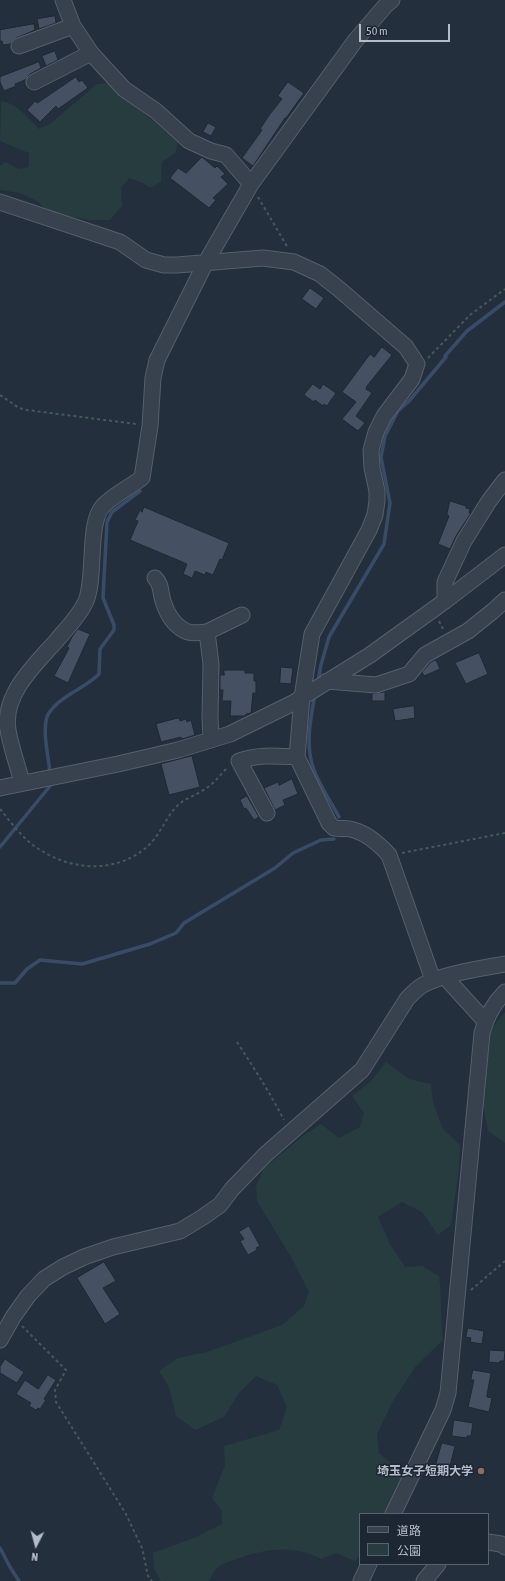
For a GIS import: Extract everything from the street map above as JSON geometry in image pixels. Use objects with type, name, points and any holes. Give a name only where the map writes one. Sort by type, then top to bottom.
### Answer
[{"type":"street","points":[[63,0],[73,26],[91,53],[124,89],[156,111],[189,141],[211,151],[226,155],[251,184]]},
{"type":"street","points":[[22,783],[8,729],[9,710],[24,677],[75,618],[86,601],[90,584],[96,518],[103,507],[142,478],[150,426],[153,378],[157,360],[206,262],[251,184],[355,41],[392,0]]},
{"type":"street","points":[[19,46],[73,26]]},
{"type":"street","points":[[34,82],[91,53]]},
{"type":"street","points":[[0,202],[120,242],[146,260],[164,265],[263,258],[294,262],[320,274],[406,347],[416,364],[412,379],[384,416],[376,432],[371,450],[372,468],[377,491],[375,515],[369,530],[312,634],[302,697],[297,757],[329,823],[334,828],[350,829],[369,838],[379,844],[390,855],[439,979],[485,1021]]},
{"type":"street","points":[[445,601],[445,582],[464,541],[489,501],[505,480]]},
{"type":"street","points":[[0,788],[118,764],[230,734],[293,703],[370,655],[445,601],[505,555]]},
{"type":"street","points":[[155,578],[160,583],[167,613],[176,626],[189,632],[207,632],[242,615]]},
{"type":"street","points":[[327,681],[376,685],[409,674],[425,655],[468,631],[505,600]]},
{"type":"street","points":[[207,632],[211,664],[211,740]]},
{"type":"street","points":[[267,813],[239,761],[253,756],[266,755],[297,757]]},
{"type":"street","points":[[0,1340],[13,1317],[28,1296],[44,1279],[84,1257],[113,1246],[180,1231],[220,1205],[232,1189],[266,1154],[362,1070],[407,999],[415,990],[439,979],[505,964]]},
{"type":"street","points":[[393,1513],[443,1410],[448,1393],[482,1033],[485,1021],[505,992]]},
{"type":"street","points":[[489,1542],[501,1544],[505,1547]]},
{"type":"street","points":[[361,1581],[369,1565]]},
{"type":"street","points":[[424,1581],[437,1565]]},
{"type":"path","points":[[251,184],[294,262]]},
{"type":"path","points":[[416,364],[426,359],[470,315],[505,289]]},
{"type":"path","points":[[0,395],[19,408],[27,410],[150,426]]},
{"type":"path","points":[[432,610],[450,641]]},
{"type":"path","points":[[0,809],[28,840],[48,854],[74,864],[94,867],[113,865],[129,858],[149,846],[178,805],[208,787],[231,764],[239,761]]},
{"type":"path","points":[[390,855],[505,833]]},
{"type":"path","points":[[237,1042],[274,1101],[290,1132]]},
{"type":"path","points":[[457,1299],[476,1287],[505,1261]]},
{"type":"path","points":[[13,1317],[66,1370],[55,1390],[56,1402],[126,1514],[142,1548],[148,1576],[152,1581]]},
{"type":"green space","points":[[108,83],[178,143],[175,153],[162,162],[161,182],[150,188],[143,183],[129,178],[121,188],[122,206],[110,220],[89,220],[47,212],[39,202],[20,193],[0,190],[0,166],[6,162],[18,169],[29,167],[29,153],[0,141],[1,101],[7,102],[17,108],[39,129],[50,124],[97,84]]},
{"type":"green space","points":[[505,1012],[505,1143],[488,1131],[482,1098],[483,1063],[490,1030]]},
{"type":"green space","points":[[386,1062],[409,1079],[431,1084],[433,1103],[443,1129],[460,1145],[459,1168],[451,1225],[438,1235],[422,1212],[402,1202],[378,1217],[390,1244],[405,1267],[422,1266],[439,1276],[440,1284],[443,1340],[416,1366],[393,1401],[377,1434],[379,1453],[404,1474],[386,1513],[359,1513],[359,1556],[355,1561],[336,1553],[321,1559],[299,1551],[267,1551],[245,1556],[223,1564],[216,1569],[209,1581],[161,1581],[154,1568],[153,1553],[194,1538],[222,1524],[222,1511],[212,1498],[225,1465],[224,1446],[279,1430],[287,1407],[277,1385],[256,1376],[239,1393],[224,1417],[195,1430],[176,1416],[169,1387],[159,1371],[178,1358],[207,1352],[282,1325],[304,1306],[309,1292],[291,1257],[257,1201],[256,1186],[264,1168],[304,1135],[321,1124],[339,1138],[360,1127],[364,1113],[352,1096],[370,1082]]},
{"type":"building","points":[[55,16],[56,23],[39,29],[37,19]]},
{"type":"building","points":[[34,24],[35,30],[16,38],[10,44],[3,45],[2,41],[0,41],[0,30]]},
{"type":"building","points":[[55,51],[58,60],[46,66],[42,56]]},
{"type":"building","points":[[39,62],[41,68],[30,74],[25,80],[15,84],[16,86],[4,91],[0,82],[0,77]]},
{"type":"building","points":[[76,77],[79,82],[82,80],[88,88],[58,109],[56,106],[40,122],[27,110],[35,101],[37,103]]},
{"type":"building","points":[[288,82],[304,93],[285,118],[253,166],[242,158],[262,130],[260,129],[270,114],[282,99],[278,96]]},
{"type":"building","points":[[208,123],[216,127],[211,136],[203,132]]},
{"type":"building","points":[[202,157],[215,168],[217,166],[225,174],[221,177],[228,184],[213,198],[216,200],[209,208],[170,178],[178,168],[186,173]]},
{"type":"building","points":[[310,288],[324,298],[316,309],[302,299]]},
{"type":"building","points":[[382,347],[392,355],[367,386],[366,389],[372,393],[356,416],[365,423],[358,431],[342,419],[356,402],[342,392],[370,354],[374,357]]},
{"type":"building","points":[[313,384],[320,389],[323,384],[336,393],[327,406],[324,404],[323,406],[315,400],[314,402],[304,395]]},
{"type":"building","points":[[450,501],[466,506],[466,508],[470,509],[469,513],[471,513],[456,536],[450,549],[438,544],[449,516],[447,515]]},
{"type":"building","points":[[144,507],[229,543],[222,560],[220,559],[213,575],[206,572],[205,575],[195,571],[192,578],[183,574],[187,564],[130,540],[138,521],[135,520],[140,510],[142,512]]},
{"type":"building","points":[[78,629],[90,634],[68,683],[54,676],[69,648],[67,647],[72,637]]},
{"type":"building","points":[[479,653],[488,674],[466,684],[455,663]]},
{"type":"building","points":[[436,660],[440,669],[424,676],[422,672],[431,662]]},
{"type":"building","points":[[281,667],[293,668],[291,684],[280,683]]},
{"type":"building","points":[[224,670],[245,670],[245,673],[254,673],[256,693],[253,693],[251,713],[246,714],[245,716],[230,716],[231,701],[222,701],[223,690],[220,690],[220,675],[224,675]]},
{"type":"building","points":[[385,692],[385,701],[372,701],[372,694]]},
{"type":"building","points":[[414,706],[415,718],[395,721],[393,709]]},
{"type":"building","points":[[179,718],[180,721],[186,719],[187,722],[191,720],[195,735],[182,739],[181,737],[161,742],[156,724]]},
{"type":"building","points":[[192,756],[200,787],[169,795],[161,764]]},
{"type":"building","points":[[292,779],[298,794],[283,800],[285,805],[275,810],[264,788],[278,782],[279,785]]},
{"type":"building","points":[[247,796],[259,817],[254,820],[246,808],[244,809],[240,800]]},
{"type":"building","points":[[249,1226],[260,1246],[256,1248],[257,1250],[248,1255],[240,1241],[244,1239],[239,1232]]},
{"type":"building","points":[[104,1262],[116,1281],[103,1288],[120,1314],[105,1324],[77,1278]]},
{"type":"building","points":[[468,1328],[484,1331],[482,1344],[470,1342],[471,1338],[466,1337]]},
{"type":"building","points":[[490,1350],[505,1351],[504,1361],[500,1361],[499,1363],[489,1362]]},
{"type":"building","points":[[5,1359],[24,1372],[17,1383],[0,1373],[0,1367]]},
{"type":"building","points":[[473,1370],[491,1373],[487,1395],[487,1397],[492,1398],[489,1412],[468,1407],[474,1380],[471,1380]]},
{"type":"building","points":[[48,1375],[56,1380],[44,1399],[46,1400],[40,1409],[38,1408],[36,1410],[29,1406],[31,1403],[16,1394],[25,1380],[38,1389]]},
{"type":"building","points":[[454,1420],[473,1423],[471,1436],[467,1436],[467,1438],[452,1436]]},
{"type":"building","points":[[442,1443],[455,1446],[450,1466],[445,1465],[443,1473],[434,1471]]},
{"type":"waterway","points":[[318,682],[329,637],[384,544],[390,503],[381,457],[385,436],[398,411],[409,401],[467,331],[505,302]]},
{"type":"waterway","points":[[50,774],[45,730],[47,717],[54,707],[61,701],[99,674],[100,649],[114,630],[114,625],[103,598],[107,522],[112,512],[140,491]]},
{"type":"waterway","points":[[315,694],[309,749],[313,767],[318,779],[339,817]]},
{"type":"waterway","points":[[0,847],[50,786],[51,782]]},
{"type":"waterway","points":[[0,983],[15,983],[27,969],[40,960],[82,964],[150,944],[176,933],[184,923],[275,868],[293,853],[321,840],[334,839]]},
{"type":"waterway","points":[[0,1548],[19,1581]]},
{"type":"place","name":"埼玉女子短期大学","points":[[481,1471]]}]
